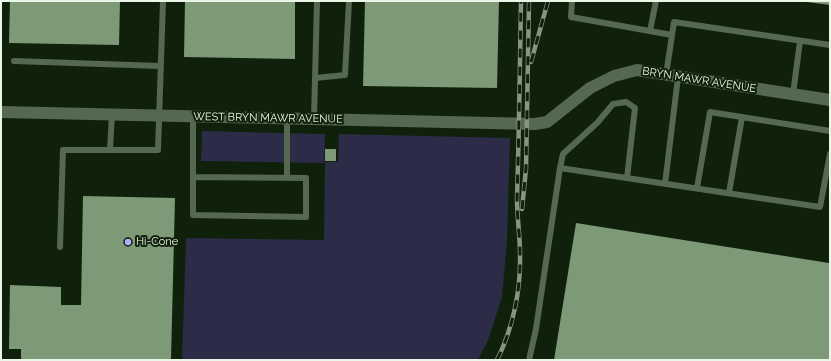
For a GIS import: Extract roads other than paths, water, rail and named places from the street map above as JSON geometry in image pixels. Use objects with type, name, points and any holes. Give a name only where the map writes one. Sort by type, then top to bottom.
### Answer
[{"type":"street","name":"BRYN MAWR AVENUE","points":[[535,124],[547,122],[590,88],[614,76],[637,70],[830,100]]},
{"type":"street","name":"WEST BRYN MAWR AVENUE","points":[[1,112],[535,124]]},
{"type":"lane","points":[[60,247],[63,150],[158,150],[163,1]]},
{"type":"lane","points":[[314,119],[317,1]]},
{"type":"lane","points":[[315,78],[346,75],[349,1]]},
{"type":"lane","points":[[572,1],[571,16],[672,35]]},
{"type":"lane","points":[[650,31],[656,1]]},
{"type":"lane","points":[[665,184],[672,76],[672,35],[674,22],[830,45]]},
{"type":"lane","points":[[793,94],[800,41]]},
{"type":"lane","points":[[14,61],[160,66]]},
{"type":"lane","points":[[528,360],[536,329],[563,154],[597,123],[613,104],[626,102],[635,108],[627,178]]},
{"type":"lane","points":[[697,188],[710,112],[830,131]]},
{"type":"lane","points":[[110,150],[112,114]]},
{"type":"lane","points":[[193,116],[193,177],[193,215],[306,218],[306,178],[193,177]]},
{"type":"lane","points":[[729,193],[742,117]]},
{"type":"lane","points":[[287,118],[287,178]]},
{"type":"lane","points":[[560,168],[820,207],[830,154]]},
{"type":"railway","points":[[497,360],[512,322],[520,268],[517,199],[521,1]]},
{"type":"railway","points":[[522,209],[526,169],[529,1]]},
{"type":"railway","points":[[531,62],[548,1]]},
{"type":"place","name":"Hi-Cone","points":[[128,242]]}]
